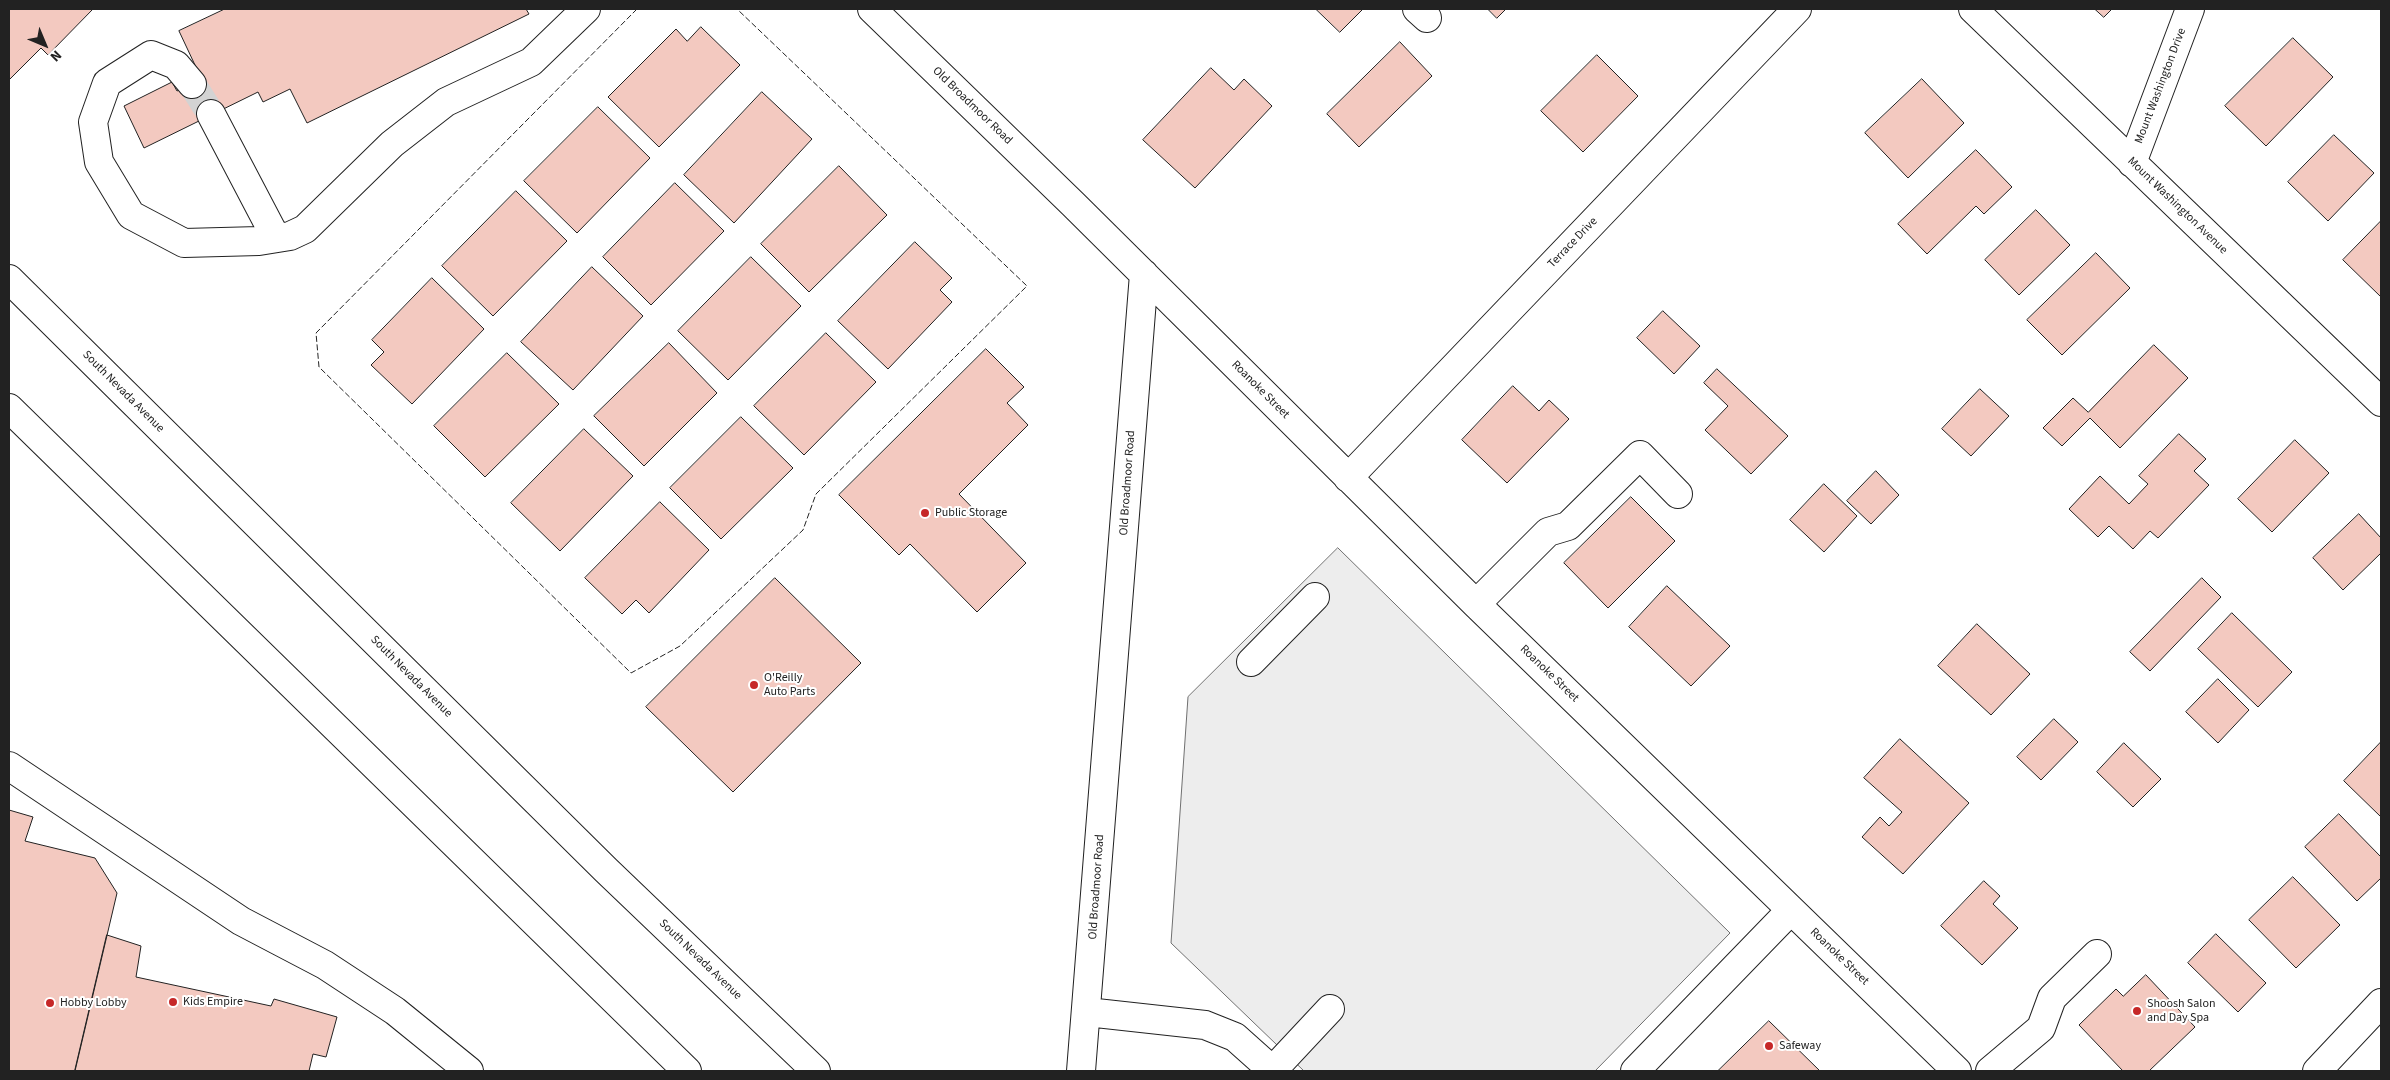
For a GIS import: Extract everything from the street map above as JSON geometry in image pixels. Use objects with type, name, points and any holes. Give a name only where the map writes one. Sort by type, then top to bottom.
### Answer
[{"type":"main road","points":[[192,84],[176,65],[151,55],[107,83],[93,122],[99,162],[131,215],[184,243],[259,240],[290,236],[305,229],[392,144],[446,102],[531,62],[586,9]]},
{"type":"main road","name":"Old Broadmoor Road","points":[[872,9],[1144,274],[1081,1071]]},
{"type":"main road","name":"Terrace Drive","points":[[1348,478],[1797,9]]},
{"type":"main road","name":"Mount Washington Avenue","points":[[1973,9],[2381,402]]},
{"type":"main road","name":"Mount Washington Drive","points":[[2132,162],[2190,9]]},
{"type":"main road","points":[[211,114],[276,238]]},
{"type":"main road","name":"Roanoke Street","points":[[1144,274],[1476,604],[1957,1071]]},
{"type":"main road","name":"South Nevada Avenue","points":[[9,279],[599,863],[816,1071]]},
{"type":"main road","points":[[9,408],[687,1071]]},
{"type":"main road","points":[[1476,604],[1548,532],[1568,526],[1640,455],[1678,494]]},
{"type":"main road","points":[[1250,662],[1315,598]]},
{"type":"main road","points":[[9,766],[241,921],[325,965],[395,1011],[469,1071]]},
{"type":"main road","points":[[1635,1071],[1790,910]]},
{"type":"main road","points":[[1990,1071],[2041,1028],[2052,998],[2097,954]]},
{"type":"main road","points":[[2317,1071],[2381,1003]]},
{"type":"main road","points":[[1087,1012],[1206,1025],[1235,1037],[1272,1071],[1330,1009]]},
{"type":"shaded area","points":[[1338,548],[1730,933],[1595,1071],[1304,1071],[1171,943],[1188,697]]},
{"type":"building","points":[[9,9],[93,9],[48,55],[41,48],[9,80]]},
{"type":"building","points":[[225,9],[526,9],[529,14],[307,123],[290,89],[263,102],[258,92],[144,148],[124,106],[172,82],[177,91],[202,80],[179,31]]},
{"type":"building","points":[[1316,9],[1363,9],[1340,32]]},
{"type":"building","points":[[1488,9],[1506,9],[1497,18]]},
{"type":"building","points":[[2095,9],[2112,9],[2104,17]]},
{"type":"building","points":[[701,27],[740,65],[659,147],[608,97],[676,29],[687,41]]},
{"type":"building","points":[[2293,38],[2333,77],[2266,146],[2225,106]]},
{"type":"building","points":[[1400,42],[1432,76],[1359,147],[1327,114]]},
{"type":"building","points":[[1597,55],[1638,96],[1583,152],[1541,111]]},
{"type":"building","points":[[1211,68],[1234,90],[1244,79],[1272,106],[1195,188],[1143,140]]},
{"type":"building","points":[[1922,79],[1964,123],[1908,178],[1865,133]]},
{"type":"building","points":[[762,92],[812,139],[734,223],[684,175]]},
{"type":"building","points":[[598,107],[650,158],[577,233],[524,181]]},
{"type":"building","points":[[2334,135],[2374,173],[2328,221],[2288,182]]},
{"type":"building","points":[[1976,150],[2012,187],[1984,214],[1976,206],[1927,254],[1898,224]]},
{"type":"building","points":[[839,166],[887,215],[809,292],[761,244]]},
{"type":"building","points":[[675,183],[724,231],[651,305],[603,257]]},
{"type":"building","points":[[516,191],[567,241],[493,316],[442,266]]},
{"type":"building","points":[[2036,210],[2070,245],[2019,295],[1985,260]]},
{"type":"building","points":[[2381,221],[2381,297],[2343,260]]},
{"type":"building","points":[[915,242],[952,278],[940,290],[952,302],[888,369],[838,321]]},
{"type":"building","points":[[2096,253],[2130,288],[2062,355],[2027,320]]},
{"type":"building","points":[[751,257],[801,306],[728,380],[678,331]]},
{"type":"building","points":[[592,267],[643,316],[573,390],[521,342]]},
{"type":"building","points":[[432,278],[484,329],[412,404],[371,365],[384,352],[372,340]]},
{"type":"building","points":[[1663,311],[1700,346],[1674,374],[1637,338]]},
{"type":"building","points":[[826,333],[876,382],[804,455],[754,406]]},
{"type":"building","points":[[669,343],[717,393],[644,466],[594,416]]},
{"type":"building","points":[[2154,345],[2188,378],[2120,448],[2090,418],[2062,446],[2043,428],[2073,398],[2088,412]]},
{"type":"building","points":[[986,349],[1024,387],[1007,403],[1028,425],[959,494],[1026,563],[977,612],[910,544],[899,555],[839,495]]},
{"type":"building","points":[[507,353],[559,404],[485,477],[434,426]]},
{"type":"building","points":[[1717,369],[1788,436],[1751,474],[1705,430],[1728,406],[1704,383]]},
{"type":"building","points":[[1513,386],[1539,411],[1549,400],[1569,419],[1507,483],[1462,440]]},
{"type":"building","points":[[1980,389],[2009,416],[1971,456],[1942,429]]},
{"type":"building","points":[[741,417],[793,468],[721,539],[670,488]]},
{"type":"building","points":[[584,429],[633,476],[560,551],[511,503]]},
{"type":"building","points":[[2179,434],[2206,459],[2194,471],[2209,485],[2158,538],[2150,531],[2133,549],[2109,526],[2098,537],[2069,509],[2100,476],[2129,504],[2148,484],[2139,476]]},
{"type":"building","points":[[2295,440],[2329,473],[2272,532],[2238,499]]},
{"type":"building","points":[[1876,471],[1899,495],[1871,524],[1847,501]]},
{"type":"building","points":[[1824,484],[1857,516],[1824,552],[1790,520]]},
{"type":"building","points":[[1631,497],[1675,541],[1608,608],[1564,563]]},
{"type":"building","points":[[660,502],[709,550],[649,613],[636,600],[622,614],[585,578]]},
{"type":"building","points":[[2359,514],[2381,538],[2381,553],[2343,590],[2313,558]]},
{"type":"building","name":"O'Reilly Auto Parts","points":[[775,578],[861,663],[733,792],[646,707]]},
{"type":"building","points":[[2202,578],[2221,597],[2150,671],[2130,652]]},
{"type":"building","points":[[1667,586],[1730,646],[1691,686],[1629,627]]},
{"type":"building","points":[[2232,613],[2292,672],[2258,707],[2198,649]]},
{"type":"building","points":[[1977,624],[2030,674],[1991,715],[1938,666]]},
{"type":"building","points":[[2218,679],[2249,710],[2218,743],[2186,712]]},
{"type":"building","points":[[2054,719],[2078,742],[2041,780],[2017,757]]},
{"type":"building","points":[[1900,739],[1969,803],[1903,874],[1862,837],[1880,817],[1889,826],[1902,812],[1864,778]]},
{"type":"building","points":[[2381,742],[2381,817],[2344,781]]},
{"type":"building","points":[[2124,743],[2161,779],[2133,807],[2097,772]]},
{"type":"building","name":"Hobby Lobby","points":[[9,810],[33,817],[25,841],[95,858],[117,893],[75,1071],[9,1071]]},
{"type":"building","points":[[2339,814],[2381,857],[2381,878],[2357,901],[2305,847]]},
{"type":"building","points":[[2293,877],[2340,925],[2296,968],[2249,920]]},
{"type":"building","points":[[1984,881],[2000,896],[1993,904],[2018,928],[1982,965],[1941,926]]},
{"type":"building","points":[[2216,934],[2266,983],[2238,1012],[2188,963]]},
{"type":"building","name":"Kids Empire","points":[[107,935],[141,946],[136,977],[271,1006],[274,999],[337,1017],[326,1057],[313,1054],[309,1071],[75,1071]]},
{"type":"building","name":"Shoosh Salon and Day Spa","points":[[2146,975],[2195,1027],[2149,1071],[2123,1071],[2079,1025],[2116,989],[2123,996]]},
{"type":"building","name":"Safeway","points":[[1769,1021],[1820,1071],[1718,1071]]},
{"type":"tunnel","points":[[192,84],[211,114]]},
{"type":"fence","points":[[637,9],[316,333],[319,367],[631,673],[680,646],[803,530],[816,494],[1027,286],[737,9]]},
{"type":"place","name":"Public Storage","points":[[925,513]]},
{"type":"place","name":"O'Reilly Auto Parts","points":[[754,685]]},
{"type":"place","name":"Kids Empire","points":[[173,1002]]},
{"type":"place","name":"Hobby Lobby","points":[[50,1003]]},
{"type":"place","name":"Shoosh Salon and Day Spa","points":[[2137,1011]]},
{"type":"place","name":"Safeway","points":[[1769,1046]]}]
